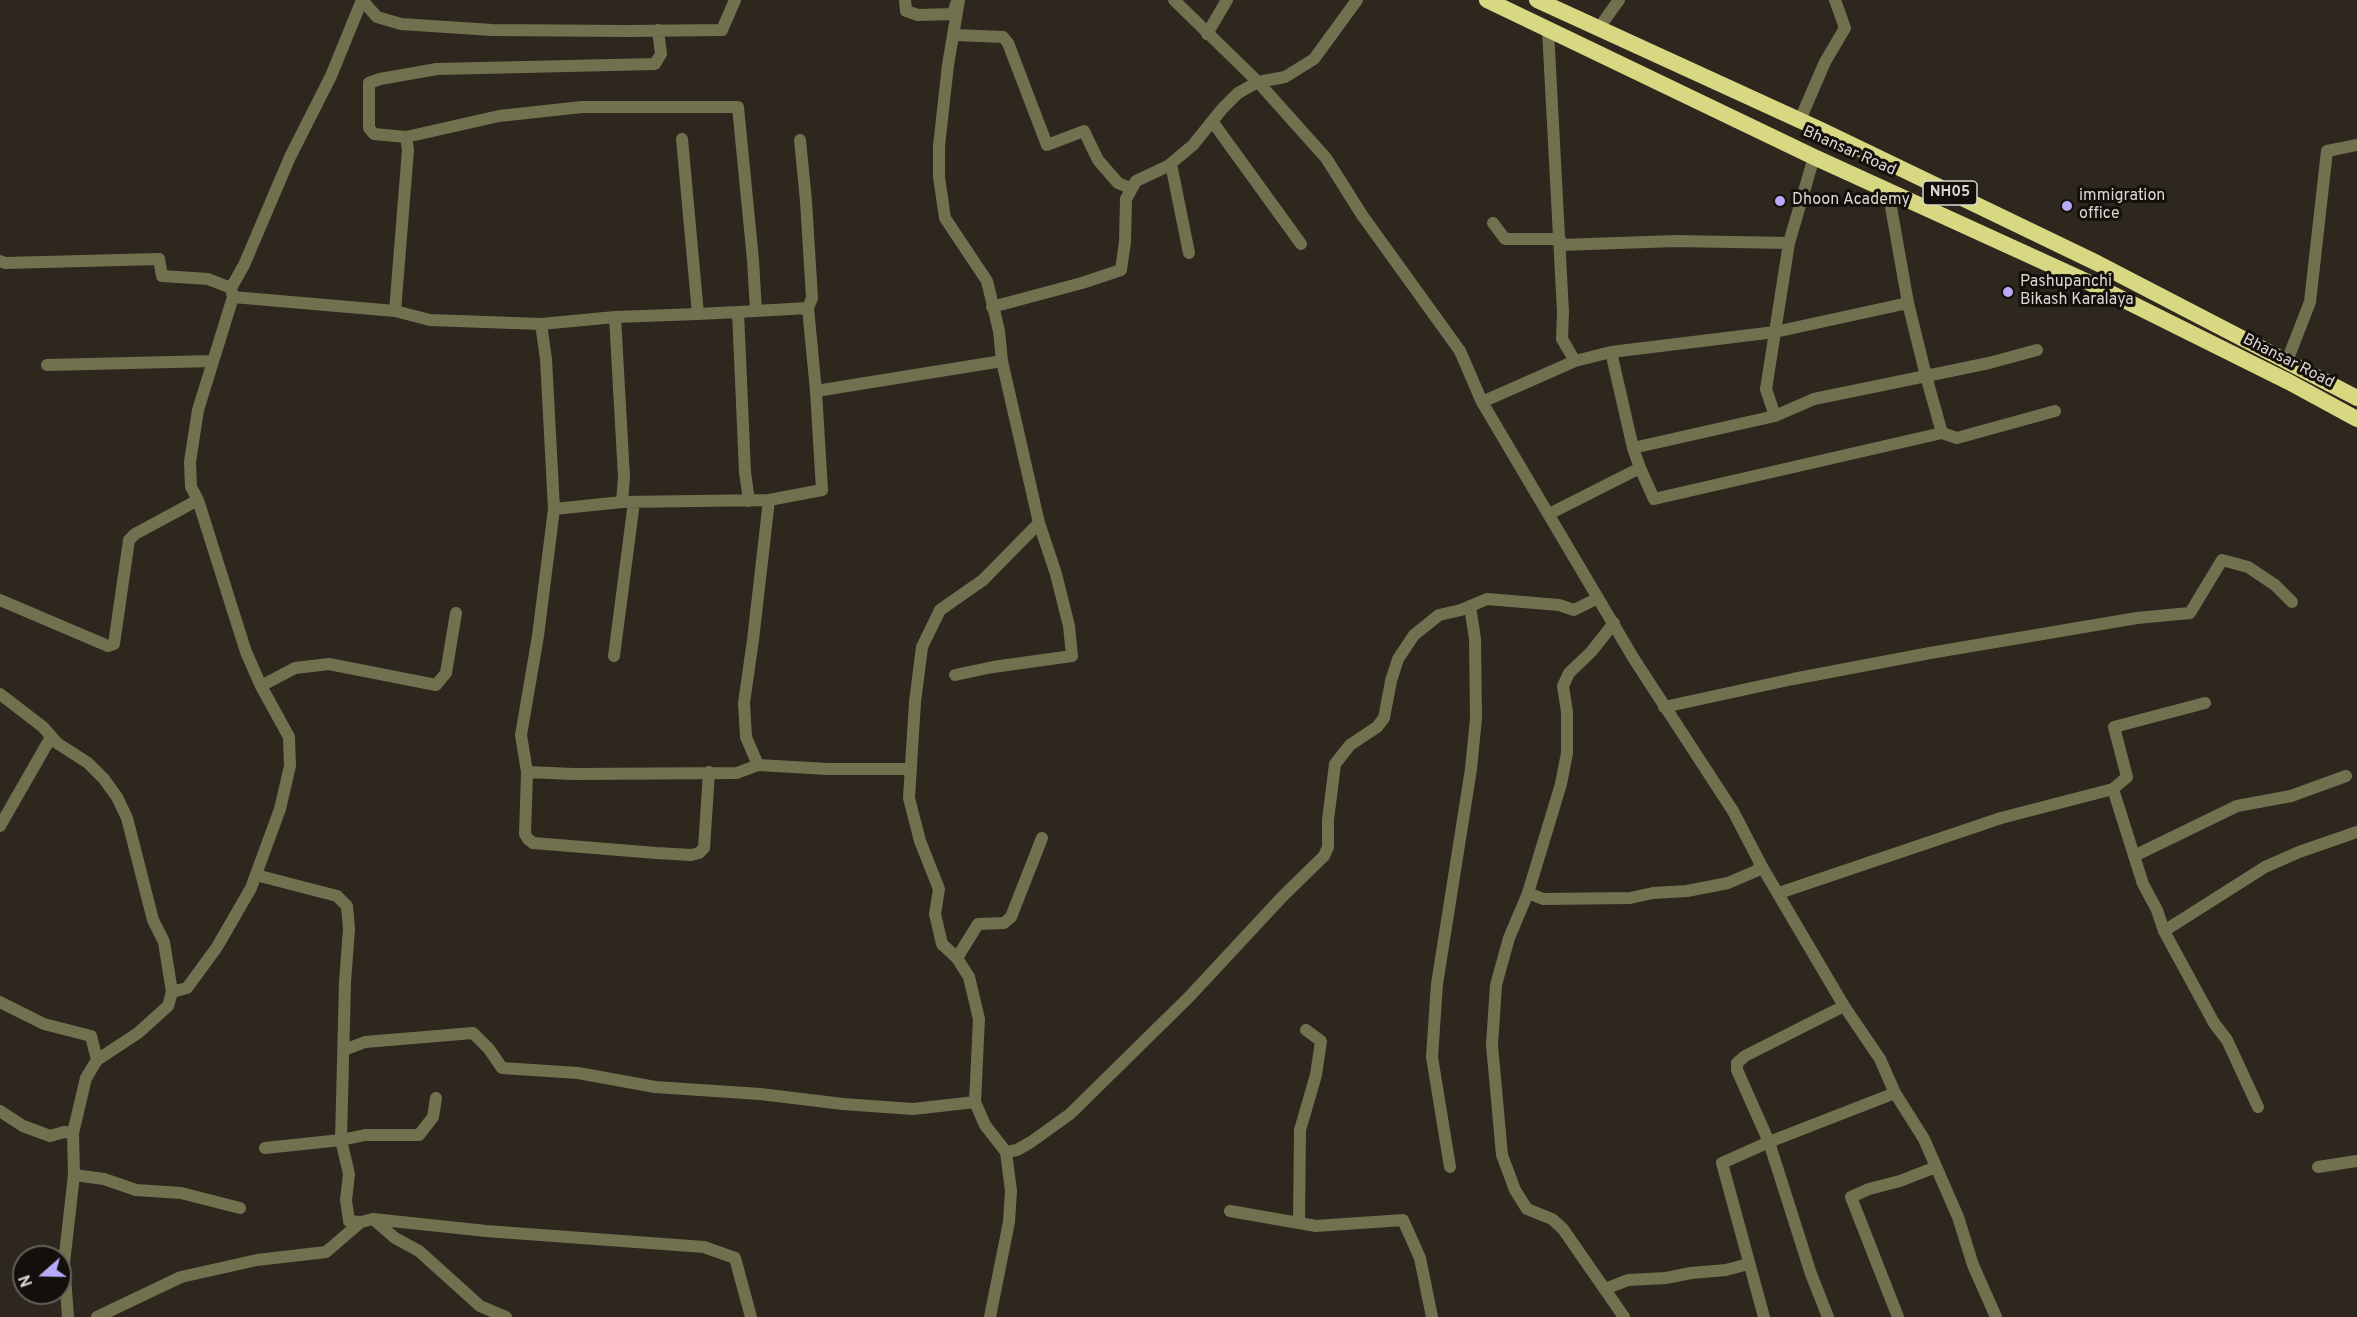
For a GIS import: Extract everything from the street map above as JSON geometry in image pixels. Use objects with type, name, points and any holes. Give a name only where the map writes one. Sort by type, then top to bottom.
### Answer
[{"type":"highway","name":"Bhansar Road","points":[[1487,0],[1814,157],[2090,283],[2289,382],[2357,419]]},
{"type":"highway","name":"Bhansar Road","points":[[1537,0],[1799,122],[1821,130],[2097,263],[2357,398]]},
{"type":"street","points":[[172,992],[187,988],[217,946],[251,888],[280,809],[290,766],[289,737],[261,687],[235,619],[198,500],[191,487],[190,462],[198,410],[232,292],[290,157],[331,76],[362,0],[377,17],[401,24],[492,30],[722,30],[735,0]]},
{"type":"street","points":[[904,0],[906,11],[918,15],[953,15],[958,0]]},
{"type":"street","points":[[955,675],[993,667],[1072,656],[1069,626],[1056,574],[1039,524],[1002,361],[999,331],[987,280],[945,218],[939,177],[939,146],[958,0]]},
{"type":"street","points":[[1174,0],[1258,82],[1326,158],[1362,215],[1460,351],[1482,402],[1664,707],[1733,811],[1761,865],[1844,1006],[1880,1059],[1895,1093],[1924,1138],[1958,1217],[1973,1265],[1996,1317]]},
{"type":"street","points":[[1207,33],[1227,0]]},
{"type":"street","points":[[992,307],[1121,270],[1125,242],[1126,199],[1130,188],[1136,182],[1171,164],[1193,146],[1238,93],[1258,82],[1285,77],[1314,59],[1352,11],[1357,0]]},
{"type":"street","points":[[1598,29],[1619,0]]},
{"type":"street","points":[[1799,122],[1825,62],[1845,28],[1835,0]]},
{"type":"street","points":[[658,30],[662,54],[655,64],[437,69],[380,79],[369,83],[369,128],[374,134],[406,137],[499,116],[582,107],[738,107],[756,311]]},
{"type":"street","points":[[1548,30],[1560,242],[1562,339],[1575,361]]},
{"type":"street","points":[[955,35],[1003,37],[1008,43],[1047,145],[1084,131],[1098,160],[1118,183],[1130,188]]},
{"type":"street","points":[[1212,121],[1301,244]]},
{"type":"street","points":[[394,311],[408,150],[406,137]]},
{"type":"street","points":[[682,139],[698,314]]},
{"type":"street","points":[[554,509],[628,502],[769,500],[822,490],[808,308],[812,298],[812,279],[800,140]]},
{"type":"street","points":[[2287,361],[2310,302],[2327,151],[2357,145]]},
{"type":"street","points":[[1775,416],[1766,389],[1789,243],[1814,157]]},
{"type":"street","points":[[1171,164],[1189,253]]},
{"type":"street","points":[[1888,190],[1908,303],[1942,433]]},
{"type":"street","points":[[1493,223],[1505,239],[1560,242],[1789,243]]},
{"type":"street","points":[[0,261],[5,263],[159,259],[162,276],[208,279],[232,292],[394,311],[430,320],[541,324],[615,317],[808,308]]},
{"type":"street","points":[[1482,402],[1575,361],[1611,352],[1775,332],[1908,303]]},
{"type":"street","points":[[738,312],[745,472],[749,501]]},
{"type":"street","points":[[614,656],[628,502],[624,477],[615,317]]},
{"type":"street","points":[[541,324],[546,359],[554,509],[538,636],[521,735],[527,772],[525,834],[532,843],[691,855],[699,853],[704,848],[709,772]]},
{"type":"street","points":[[1633,448],[1775,416],[1814,399],[1989,363],[2037,350]]},
{"type":"street","points":[[1611,352],[1633,448],[1654,499],[1942,433],[1956,438],[2055,411]]},
{"type":"street","points":[[46,365],[213,361]]},
{"type":"street","points":[[816,391],[1002,361]]},
{"type":"street","points":[[1549,514],[1640,468]]},
{"type":"street","points":[[0,600],[108,646],[114,644],[129,540],[135,534],[198,500]]},
{"type":"street","points":[[758,765],[746,737],[744,703],[769,500]]},
{"type":"street","points":[[990,1317],[1009,1222],[1011,1191],[1006,1152],[985,1125],[975,1102],[979,1019],[969,976],[957,958],[942,944],[936,914],[939,889],[920,841],[909,798],[915,702],[922,647],[940,610],[983,580],[1039,524]]},
{"type":"street","points":[[1664,707],[1930,653],[2137,618],[2190,613],[2222,560],[2248,567],[2275,585],[2292,602]]},
{"type":"street","points":[[1006,1152],[1017,1150],[1031,1142],[1070,1114],[1189,997],[1282,896],[1324,856],[1328,847],[1328,820],[1335,764],[1350,745],[1377,727],[1384,718],[1398,658],[1414,635],[1439,615],[1487,599],[1559,605],[1574,610],[1598,598]]},
{"type":"street","points":[[1450,1167],[1432,1057],[1437,984],[1471,769],[1476,718],[1475,639],[1470,606]]},
{"type":"street","points":[[261,687],[295,668],[329,664],[436,685],[446,674],[456,613]]},
{"type":"street","points":[[1614,622],[1591,652],[1569,673],[1563,686],[1567,712],[1567,753],[1553,816],[1528,893],[1509,938],[1496,985],[1492,1045],[1502,1155],[1515,1190],[1527,1209],[1554,1220],[1624,1317]]},
{"type":"street","points":[[0,694],[37,722],[57,743],[88,764],[104,779],[117,797],[127,818],[153,920],[164,942],[172,992],[168,1006],[138,1033],[97,1060],[86,1078],[73,1133],[74,1175],[64,1263],[68,1317]]},
{"type":"street","points":[[1779,893],[2001,818],[2113,789],[2127,777],[2114,727],[2205,703]]},
{"type":"street","points":[[0,826],[51,737]]},
{"type":"street","points":[[527,772],[737,773],[758,765],[828,769],[911,769]]},
{"type":"street","points":[[2134,856],[2237,806],[2291,796],[2346,776]]},
{"type":"street","points":[[2113,789],[2143,884],[2157,910],[2164,931],[2214,1023],[2227,1040],[2258,1107]]},
{"type":"street","points":[[2164,931],[2265,867],[2298,852],[2357,832]]},
{"type":"street","points":[[957,958],[978,924],[1004,923],[1011,917],[1042,838]]},
{"type":"street","points":[[1528,893],[1543,899],[1630,898],[1728,884],[1756,872],[1761,865]]},
{"type":"street","points":[[256,875],[337,896],[347,906],[349,929],[342,1140],[349,1174],[346,1200],[349,1221],[367,1220],[704,1247],[735,1257],[751,1317]]},
{"type":"street","points":[[0,1002],[44,1024],[91,1036],[97,1060]]},
{"type":"street","points":[[1828,1317],[1811,1274],[1769,1142],[1737,1070],[1737,1063],[1745,1056],[1844,1006]]},
{"type":"street","points":[[1299,1222],[1300,1130],[1316,1075],[1321,1041],[1306,1030]]},
{"type":"street","points":[[344,1050],[365,1042],[473,1033],[489,1049],[502,1068],[578,1073],[655,1087],[760,1094],[855,1105],[913,1109],[975,1102]]},
{"type":"street","points":[[1764,1317],[1722,1163],[1769,1142],[1895,1093]]},
{"type":"street","points":[[265,1148],[365,1136],[419,1135],[433,1117],[436,1098]]},
{"type":"street","points":[[0,1111],[23,1126],[50,1136],[64,1132],[73,1133]]},
{"type":"street","points":[[2318,1167],[2357,1161]]},
{"type":"street","points":[[1898,1317],[1851,1197],[1936,1167]]},
{"type":"street","points":[[74,1175],[104,1179],[136,1190],[181,1193],[240,1208]]},
{"type":"street","points":[[1230,1211],[1316,1226],[1403,1220],[1420,1258],[1432,1317]]},
{"type":"street","points":[[97,1317],[181,1277],[257,1260],[326,1252],[367,1220]]},
{"type":"street","points":[[367,1220],[419,1251],[480,1306],[506,1317]]},
{"type":"street","points":[[1605,1289],[1628,1280],[1666,1278],[1726,1270],[1748,1264]]},
{"type":"place","name":"Dhoon Academy","points":[[1780,201]]},
{"type":"place","name":"immigration office","points":[[2067,206]]},
{"type":"place","name":"Pashupanchi Bikash Karalaya","points":[[2008,292]]}]
